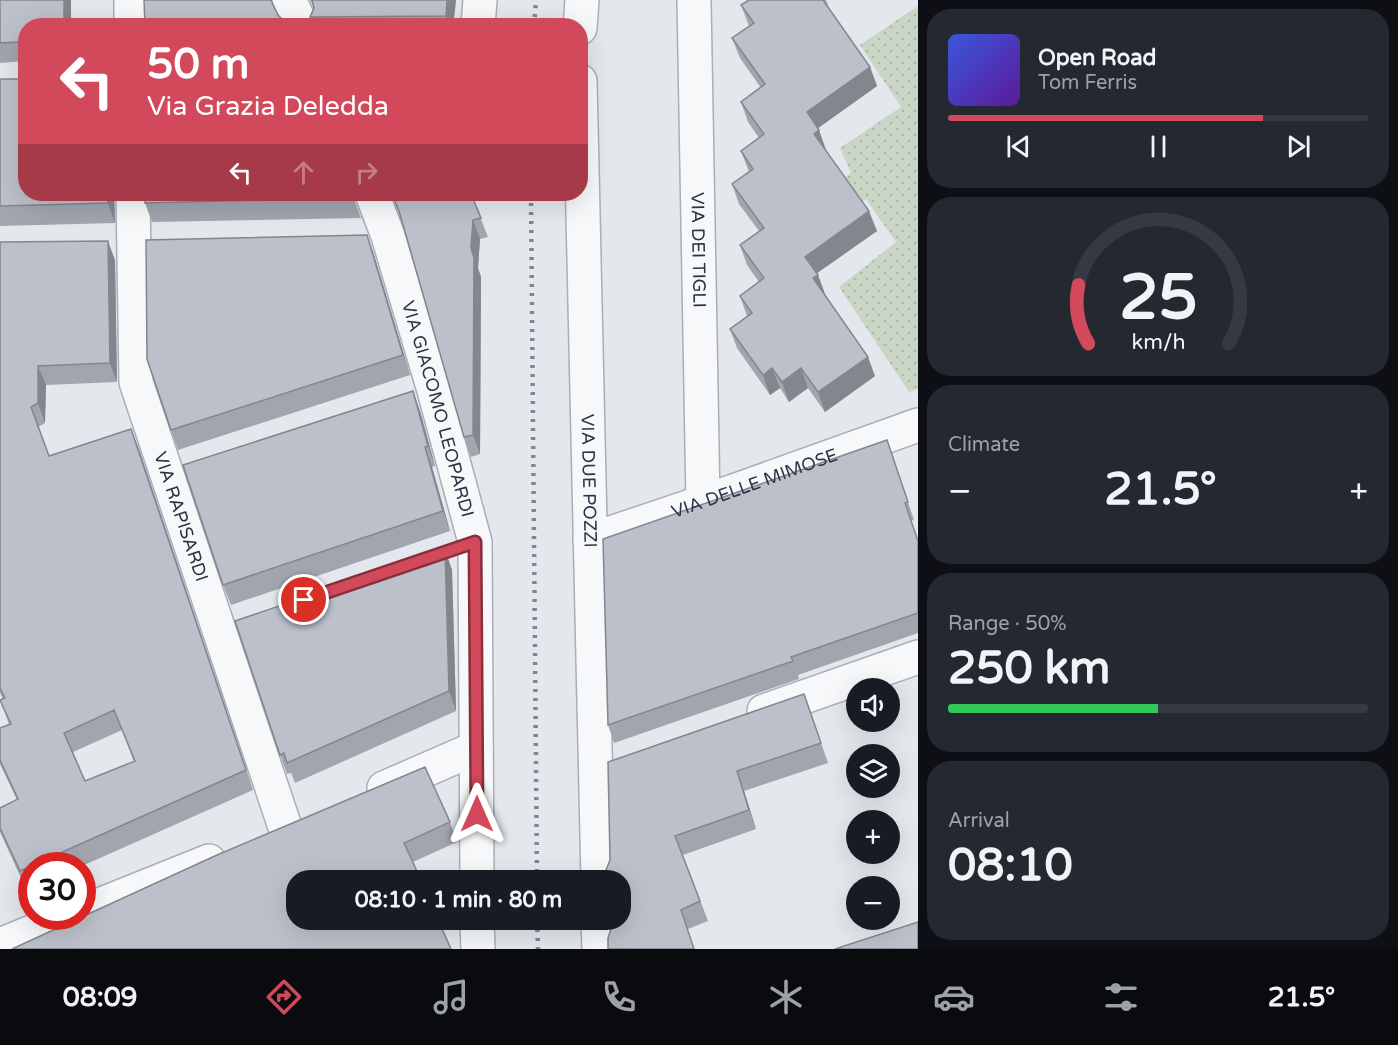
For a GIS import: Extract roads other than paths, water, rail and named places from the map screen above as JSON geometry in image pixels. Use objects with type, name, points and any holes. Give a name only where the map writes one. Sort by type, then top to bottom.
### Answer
[{"type":"street","points":[[131,0],[131,18]]},
{"type":"street","points":[[289,0],[298,18]]},
{"type":"street","points":[[479,18],[480,0]]},
{"type":"street","points":[[581,18],[582,0]]},
{"type":"street","name":"VIA DEI TIGLI","points":[[694,0],[703,502]]},
{"type":"street","name":"VIA RAPISARDI","points":[[134,201],[136,382],[166,473],[230,625],[286,830]]},
{"type":"street","name":"VIA GIACOMO LEOPARDI","points":[[375,201],[388,236],[433,387],[475,542],[477,870]]},
{"type":"street","name":"VIA DUE POZZI","points":[[583,201],[598,870]]},
{"type":"street","points":[[353,237],[388,236]]},
{"type":"street","points":[[101,243],[169,241]]},
{"type":"street","points":[[399,397],[433,387]]},
{"type":"street","name":"VIA DELLE MIMOSE","points":[[590,540],[918,425]]},
{"type":"street","points":[[166,473],[200,463]]},
{"type":"street","points":[[441,554],[475,542]]},
{"type":"street","points":[[740,719],[918,657]]},
{"type":"street","points":[[360,798],[476,748]]},
{"type":"street","points":[[596,770],[630,758]]},
{"type":"street","points":[[96,906],[318,816]]},
{"type":"street","points":[[0,945],[37,930]]},
{"type":"street","points":[[477,930],[478,949]]},
{"type":"street","points":[[598,930],[599,949]]},
{"type":"railway","points":[[535,18],[536,0]]},
{"type":"railway","points":[[531,201],[537,870]]},
{"type":"railway","points":[[537,930],[538,949]]}]
